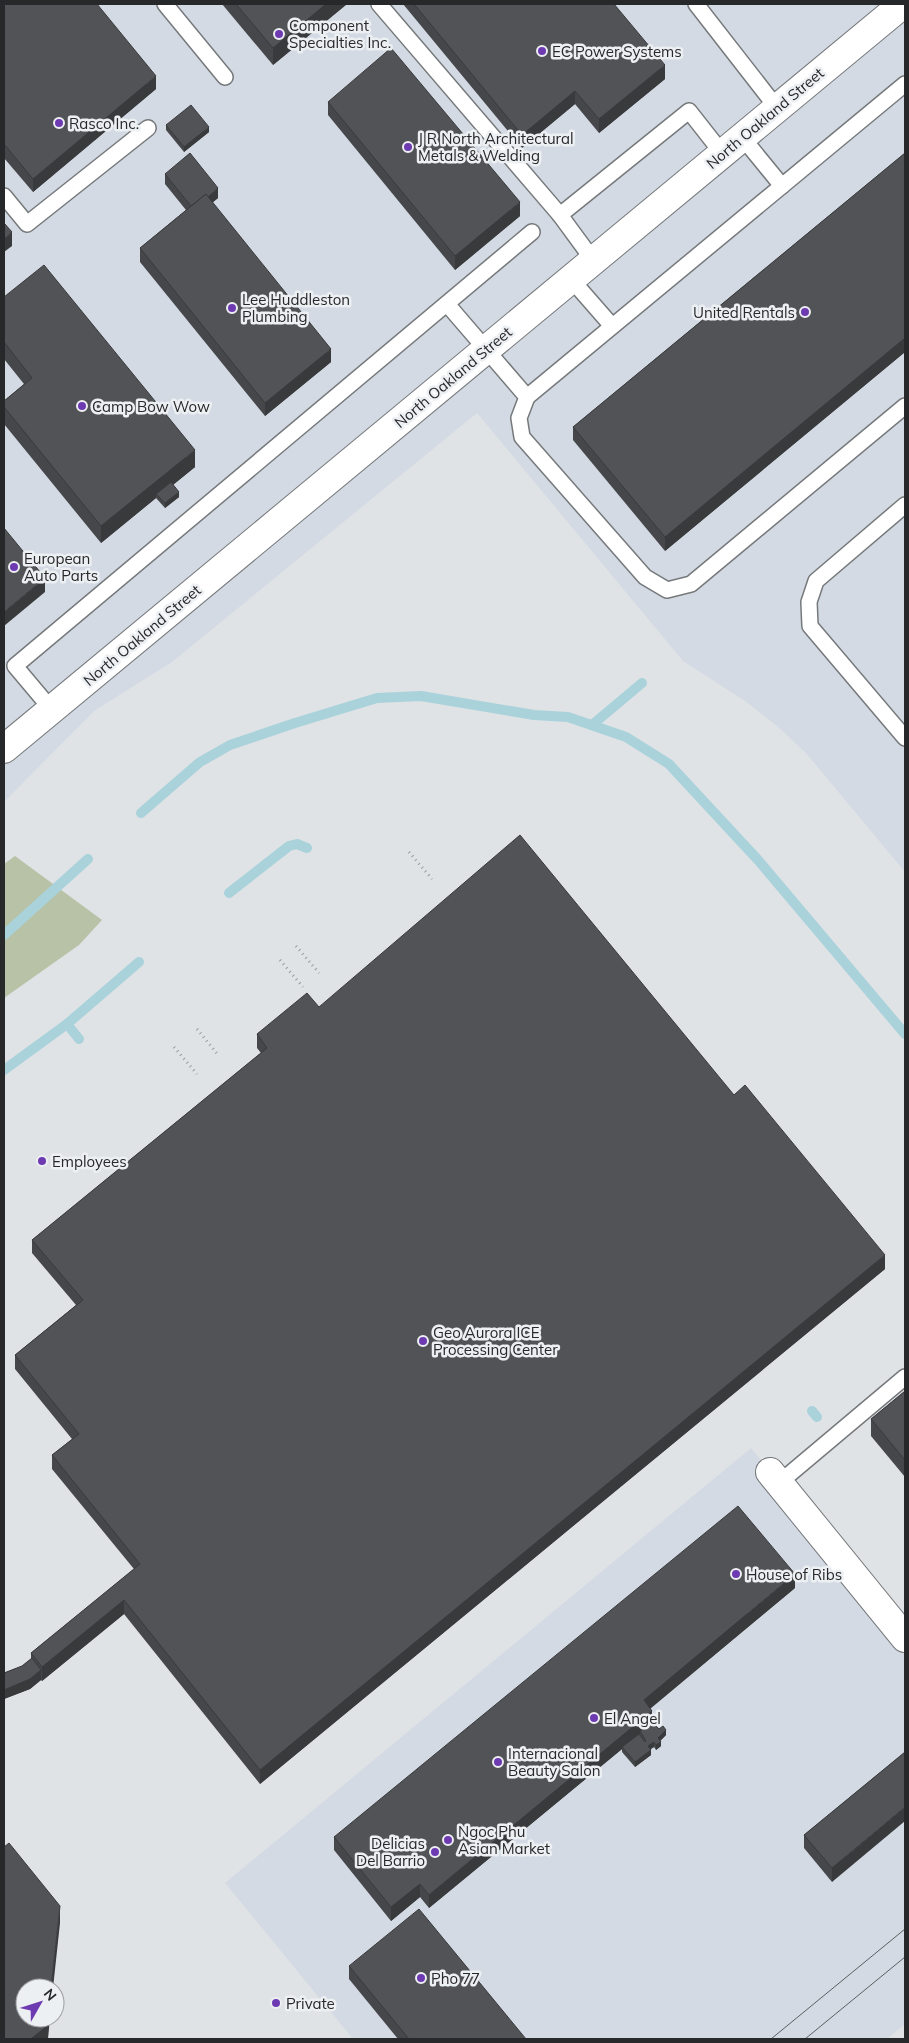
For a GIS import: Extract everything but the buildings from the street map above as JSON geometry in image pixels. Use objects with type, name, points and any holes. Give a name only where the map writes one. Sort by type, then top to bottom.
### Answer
[{"type":"street","name":"North Oakland Street","points":[[4,749],[903,4]]},
{"type":"street","points":[[775,1478],[905,1638]]},
{"type":"lane","points":[[165,4],[225,78]]},
{"type":"lane","points":[[378,4],[560,215],[593,260]]},
{"type":"lane","points":[[696,4],[777,108]]},
{"type":"lane","points":[[905,84],[527,397],[519,418],[522,437],[645,577],[667,590],[691,584],[905,406]]},
{"type":"lane","points":[[560,215],[689,111],[782,186]]},
{"type":"lane","points":[[4,196],[27,224],[148,128]]},
{"type":"lane","points":[[52,710],[15,666],[532,232]]},
{"type":"lane","points":[[571,279],[612,326]]},
{"type":"lane","points":[[447,304],[527,397]]},
{"type":"lane","points":[[905,505],[816,582],[809,602],[810,626],[905,738]]},
{"type":"lane","points":[[775,1478],[905,1377]]},
{"type":"path","points":[[410,852],[432,879]]},
{"type":"path","points":[[296,946],[319,973]]},
{"type":"path","points":[[280,960],[302,987]]},
{"type":"path","points":[[196,1028],[219,1056]]},
{"type":"path","points":[[174,1047],[196,1074]]},
{"type":"shaded area","points":[[4,4],[905,4],[905,872],[806,753],[777,726],[745,701],[683,661],[477,413],[172,662],[94,711],[4,802]]},
{"type":"shaded area","points":[[751,1448],[905,1638],[905,2024],[887,2039],[353,2039],[225,1883]]},
{"type":"green space","points":[[15,856],[102,920],[79,945],[4,998],[4,864]]},
{"type":"waterway","points":[[592,725],[642,683]]},
{"type":"waterway","points":[[141,813],[200,762],[230,745],[377,698],[421,696],[534,715],[568,717],[626,737],[669,764],[758,860],[905,1034]]},
{"type":"waterway","points":[[229,893],[289,846],[297,844],[307,848]]},
{"type":"waterway","points":[[4,935],[88,859]]},
{"type":"waterway","points":[[4,1070],[67,1024],[139,962]]},
{"type":"waterway","points":[[67,1024],[79,1039]]},
{"type":"waterway","points":[[812,1411],[817,1417]]},
{"type":"tram line","points":[[771,2039],[905,1929]]},
{"type":"tram line","points":[[805,2039],[905,1957]]},
{"type":"place","name":"Component Specialties Inc.","points":[[279,34]]},
{"type":"place","name":"EC Power Systems","points":[[542,51]]},
{"type":"place","name":"Rasco Inc.","points":[[59,123]]},
{"type":"place","name":"J R North Architectural Metals & Welding","points":[[408,147]]},
{"type":"place","name":"Lee Huddleston Plumbing","points":[[232,308]]},
{"type":"place","name":"United Rentals","points":[[805,312]]},
{"type":"place","name":"Camp Bow Wow","points":[[82,406]]},
{"type":"place","name":"European Auto Parts","points":[[14,567]]},
{"type":"place","name":"Employees","points":[[42,1161]]},
{"type":"place","name":"Geo Aurora ICE Processing Center","points":[[423,1341]]},
{"type":"place","name":"House of Ribs","points":[[736,1574]]},
{"type":"place","name":"El Angel","points":[[594,1718]]},
{"type":"place","name":"Internacional Beauty Salon","points":[[498,1762]]},
{"type":"place","name":"Ngoc Phu Asian Market","points":[[448,1840]]},
{"type":"place","name":"Delicias Del Barrio","points":[[435,1852]]},
{"type":"place","name":"Pho 77","points":[[421,1978]]},
{"type":"place","name":"Private","points":[[276,2003]]}]
